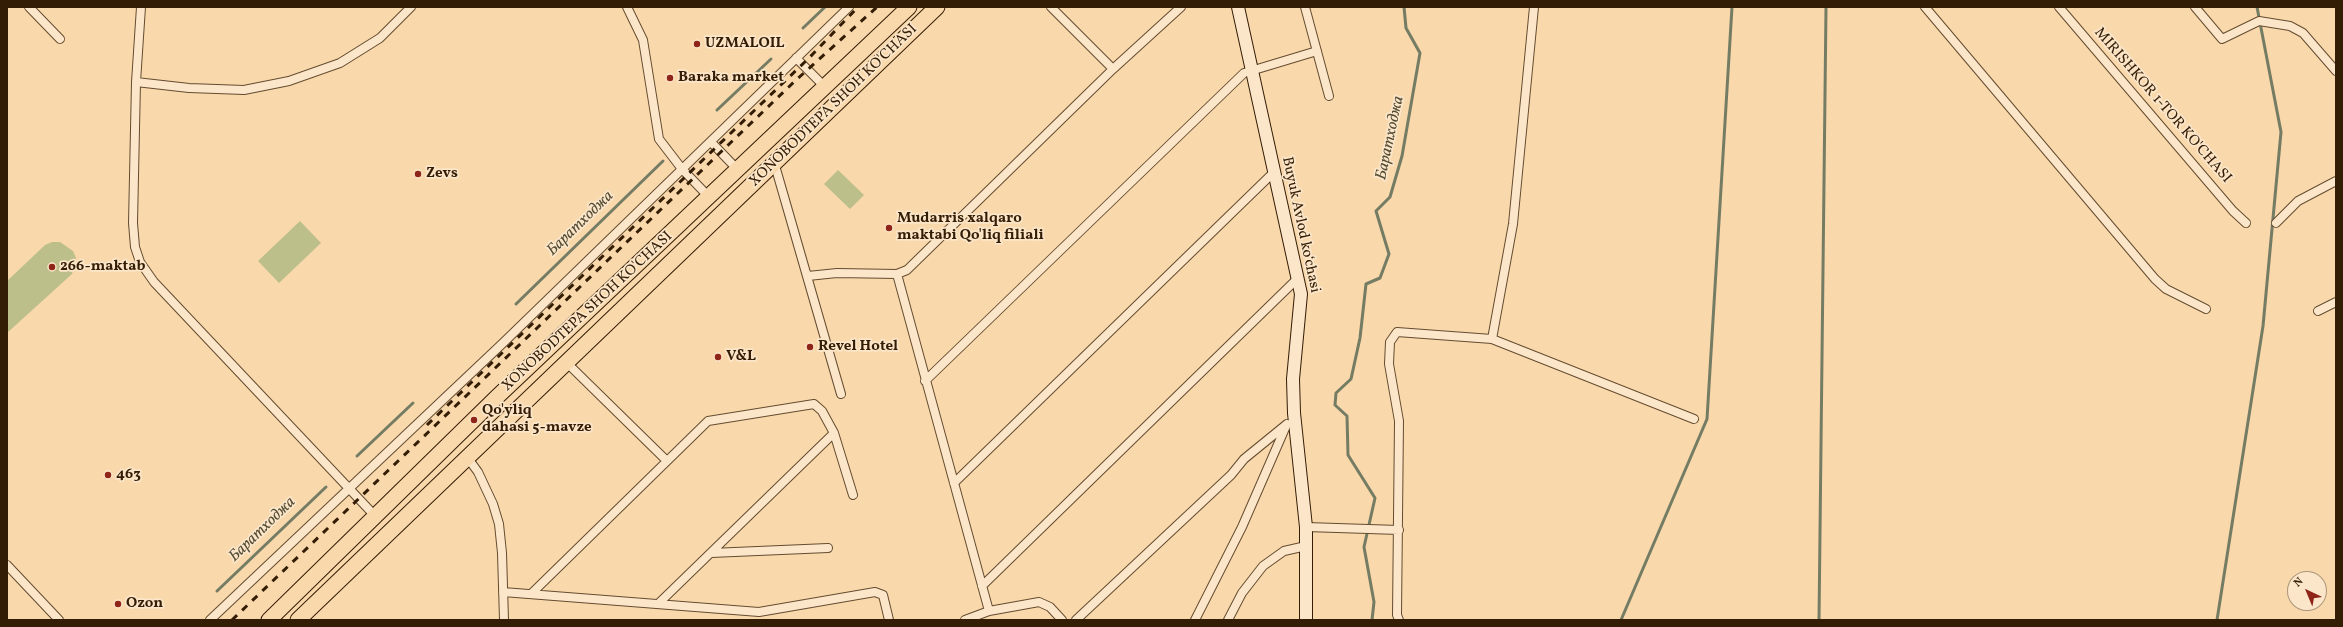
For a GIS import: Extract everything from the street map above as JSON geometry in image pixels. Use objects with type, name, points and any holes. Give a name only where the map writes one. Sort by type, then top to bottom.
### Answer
[{"type":"highway","name":"XONOBODTEPA SHOH KO'CHASI","points":[[269,620],[498,396],[710,198],[909,7]]},
{"type":"highway","name":"XONOBODTEPA SHOH KO'CHASI","points":[[298,620],[937,7]]},
{"type":"highway","points":[[890,26],[903,40]]},
{"type":"street","points":[[29,7],[60,39]]},
{"type":"street","points":[[141,7],[136,82],[133,224],[135,247],[140,262],[154,282],[376,517]]},
{"type":"street","points":[[136,82],[189,88],[244,90],[289,81],[340,63],[380,38],[411,7]]},
{"type":"street","points":[[627,7],[643,40],[659,139],[682,169],[710,198]]},
{"type":"street","points":[[210,620],[503,343],[848,7]]},
{"type":"street","points":[[1051,7],[1114,69]]},
{"type":"street","points":[[808,276],[837,273],[897,274],[908,270],[1114,69],[1181,7]]},
{"type":"street","name":"Buyuk Avlod koʻchasi","points":[[1238,7],[1273,173],[1301,294],[1293,380],[1294,413],[1306,527],[1306,620]]},
{"type":"street","points":[[1305,7],[1328,96]]},
{"type":"street","points":[[1492,338],[1513,224],[1534,7]]},
{"type":"street","points":[[1925,7],[2155,279],[2166,289],[2206,309]]},
{"type":"street","name":"MIRISHKOR 1-TOR KO'CHASI","points":[[2058,7],[2233,211],[2246,223]]},
{"type":"street","points":[[2195,7],[2222,39],[2259,21],[2290,26],[2303,33],[2336,71]]},
{"type":"street","points":[[926,381],[1244,73],[1252,69],[1317,51]]},
{"type":"street","points":[[796,58],[825,88]]},
{"type":"street","points":[[711,142],[738,170]]},
{"type":"street","points":[[774,162],[841,394]]},
{"type":"street","points":[[954,483],[1273,173]]},
{"type":"street","points":[[2276,223],[2298,201],[2336,181]]},
{"type":"street","points":[[897,274],[989,612]]},
{"type":"street","points":[[982,586],[1297,279]]},
{"type":"street","points":[[2318,311],[2336,302]]},
{"type":"street","points":[[1399,620],[1397,615],[1399,421],[1389,364],[1392,336],[1397,332],[1403,331],[1492,338],[1694,419]]},
{"type":"street","points":[[566,362],[667,461]]},
{"type":"street","points":[[531,594],[708,421],[814,404],[822,411],[834,433],[853,495]]},
{"type":"street","points":[[1195,620],[1242,527],[1286,424],[1294,413]]},
{"type":"street","points":[[1076,620],[1231,475],[1244,459],[1286,424]]},
{"type":"street","points":[[658,604],[834,433]]},
{"type":"street","points":[[467,457],[478,472],[493,504],[499,524],[502,553],[504,620]]},
{"type":"street","points":[[1306,527],[1399,530]]},
{"type":"street","points":[[1228,620],[1242,593],[1263,566],[1284,552],[1306,546]]},
{"type":"street","points":[[711,552],[828,548]]},
{"type":"street","points":[[7,565],[59,620]]},
{"type":"street","points":[[503,592],[759,612],[875,592],[883,595],[889,620]]},
{"type":"street","points":[[965,620],[989,612],[1039,602],[1050,607],[1062,620]]},
{"type":"green space","points":[[838,170],[864,195],[850,209],[824,184]]},
{"type":"green space","points":[[300,221],[321,243],[279,283],[258,261]]},
{"type":"green space","points":[[52,242],[60,242],[73,251],[76,258],[72,274],[7,333],[7,281],[45,245]]},
{"type":"waterway","name":"Баратходжа","points":[[803,28],[825,7]]},
{"type":"waterway","name":"Баратходжа","points":[[1372,620],[1374,602],[1364,547],[1375,498],[1348,455],[1347,416],[1335,405],[1336,393],[1351,379],[1360,338],[1366,284],[1380,278],[1389,254],[1376,211],[1390,197],[1402,156],[1420,53],[1406,28],[1404,7]]},
{"type":"waterway","points":[[1621,620],[1707,419],[1732,7]]},
{"type":"waterway","points":[[1819,620],[1826,7]]},
{"type":"waterway","points":[[2217,620],[2263,326],[2281,132],[2257,7]]},
{"type":"waterway","name":"Баратходжа","points":[[717,110],[771,59]]},
{"type":"waterway","name":"Баратходжа","points":[[516,304],[663,161]]},
{"type":"waterway","name":"Баратходжа","points":[[357,456],[413,403]]},
{"type":"waterway","name":"Баратходжа","points":[[217,591],[326,487]]},
{"type":"railway","points":[[427,425],[810,57],[858,7]]},
{"type":"railway","points":[[232,620],[795,81],[877,7]]},
{"type":"place","name":"UZMALOIL","points":[[697,44]]},
{"type":"place","name":"Baraka market","points":[[670,78]]},
{"type":"place","name":"Zevs","points":[[418,174]]},
{"type":"place","name":"Mudarris xalqaro maktabi Qo'liq filiali","points":[[889,228]]},
{"type":"place","name":"266-maktab","points":[[52,267]]},
{"type":"place","name":"Revel Hotel","points":[[810,347]]},
{"type":"place","name":"V&L","points":[[718,357]]},
{"type":"place","name":"Qo'yliq dahasi 5-mavze","points":[[474,420]]},
{"type":"place","name":"463","points":[[108,475]]},
{"type":"place","name":"Ozon","points":[[118,604]]}]
